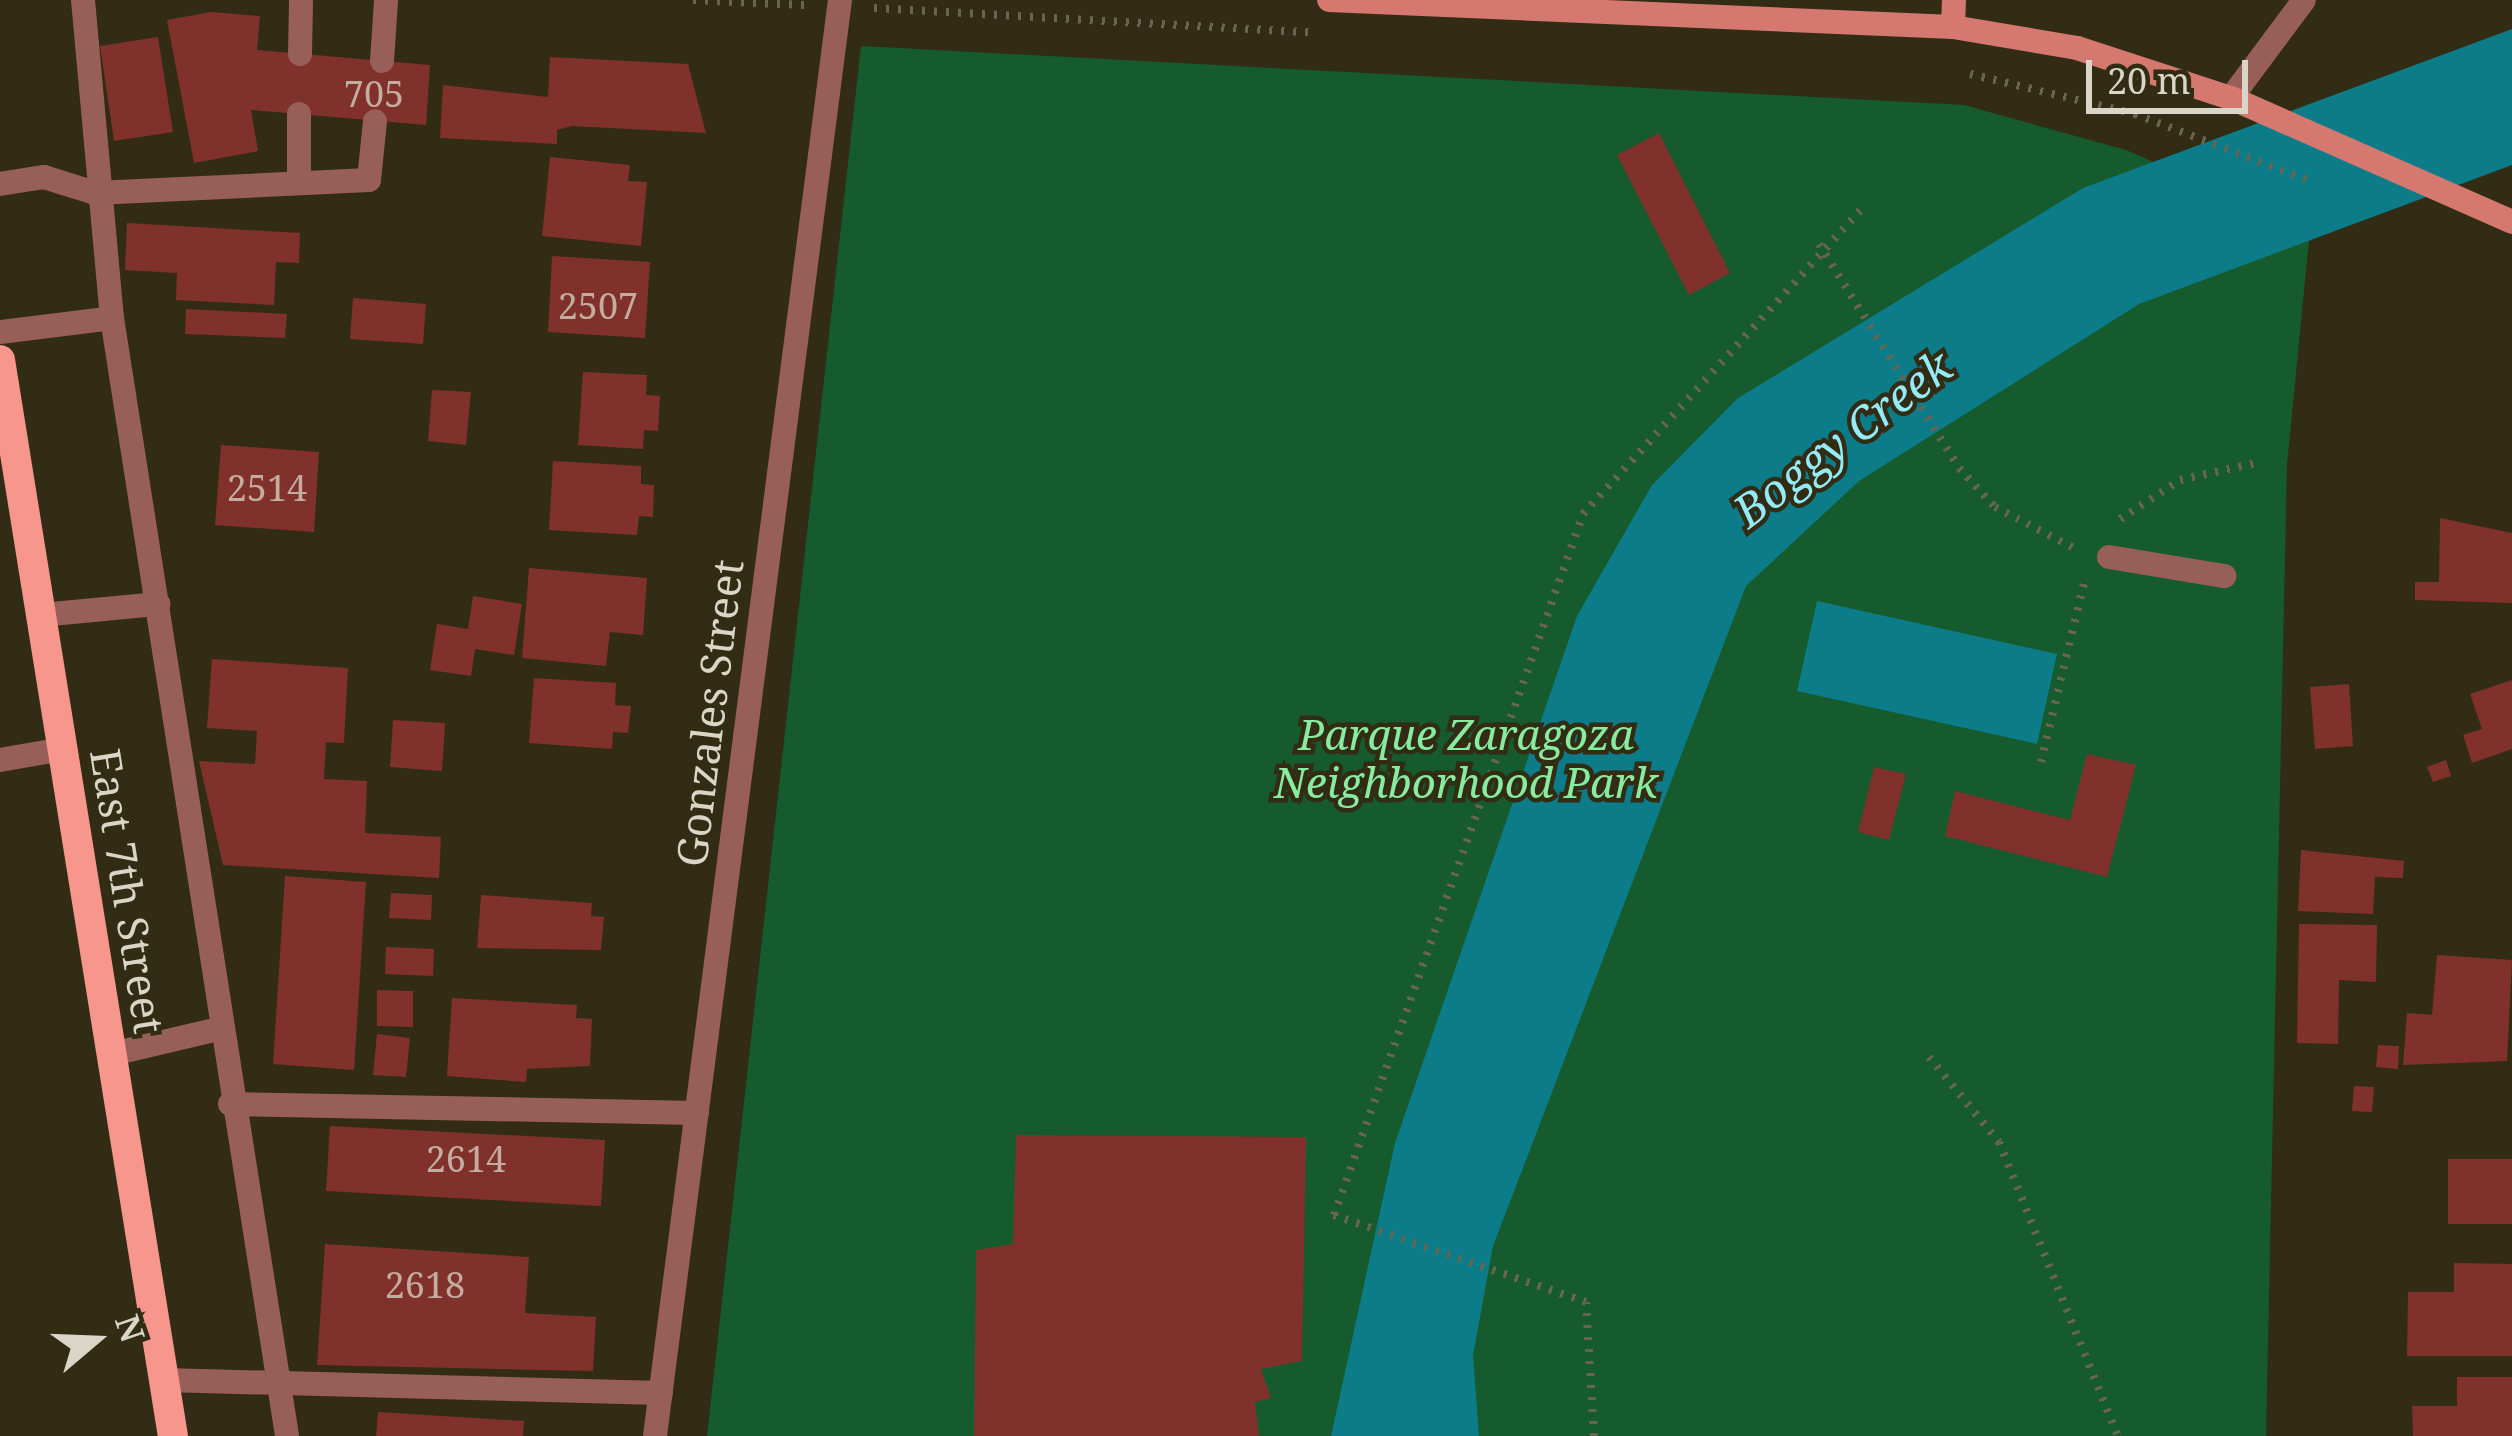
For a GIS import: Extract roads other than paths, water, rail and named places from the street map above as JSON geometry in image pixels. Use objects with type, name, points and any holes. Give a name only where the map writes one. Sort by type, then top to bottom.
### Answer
[{"type":"main road","name":"East 7th Street","points":[[0,360],[173,1436]]},
{"type":"street","points":[[82,0],[95,193],[112,318],[218,1029],[287,1436]]},
{"type":"street","points":[[299,54],[301,0]]},
{"type":"street","points":[[382,61],[386,0]]},
{"type":"street","name":"Gonzales Street","points":[[656,1436],[840,0]]},
{"type":"street","points":[[1329,0],[1953,27],[2077,49],[2231,98],[2512,222]]},
{"type":"street","points":[[1953,27],[1954,0]]},
{"type":"street","points":[[2231,98],[2305,0]]},
{"type":"street","points":[[298,182],[299,114]]},
{"type":"street","points":[[0,184],[44,177],[95,193],[369,180],[375,121]]},
{"type":"street","points":[[0,332],[112,318]]},
{"type":"street","points":[[2109,557],[2224,576]]},
{"type":"street","points":[[41,615],[158,604]]},
{"type":"street","points":[[0,760],[63,749]]},
{"type":"street","points":[[112,1054],[218,1029]]},
{"type":"street","points":[[230,1104],[697,1113]]},
{"type":"street","points":[[164,1380],[276,1378],[661,1393]]},
{"type":"water","name":"Boggy Creek","points":[[2512,29],[2512,165],[2139,304],[1859,481],[1746,586],[1493,1246],[1473,1355],[1479,1436],[1331,1436],[1395,1143],[1577,616],[1652,485],[1738,398],[2083,188]]},
{"type":"water","points":[[1817,601],[2057,654],[2037,744],[1797,691]]},
{"type":"park label","name":"Parque Zaragoza Neighborhood Park","points":[[1466,758]]}]
